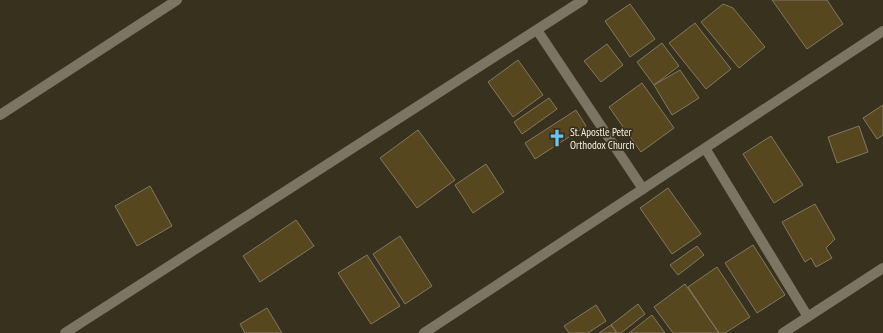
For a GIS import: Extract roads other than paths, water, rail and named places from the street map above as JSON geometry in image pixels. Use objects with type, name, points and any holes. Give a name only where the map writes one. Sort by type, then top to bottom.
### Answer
[{"type":"street","points":[[0,115],[178,0]]},
{"type":"street","points":[[65,333],[583,0]]},
{"type":"street","points":[[537,30],[643,189]]},
{"type":"street","points":[[424,333],[883,31]]},
{"type":"street","points":[[705,148],[808,317]]},
{"type":"street","points":[[783,333],[883,268]]},
{"type":"place","name":"St. Apostle Peter Orthodox Church","points":[[557,138]]}]
